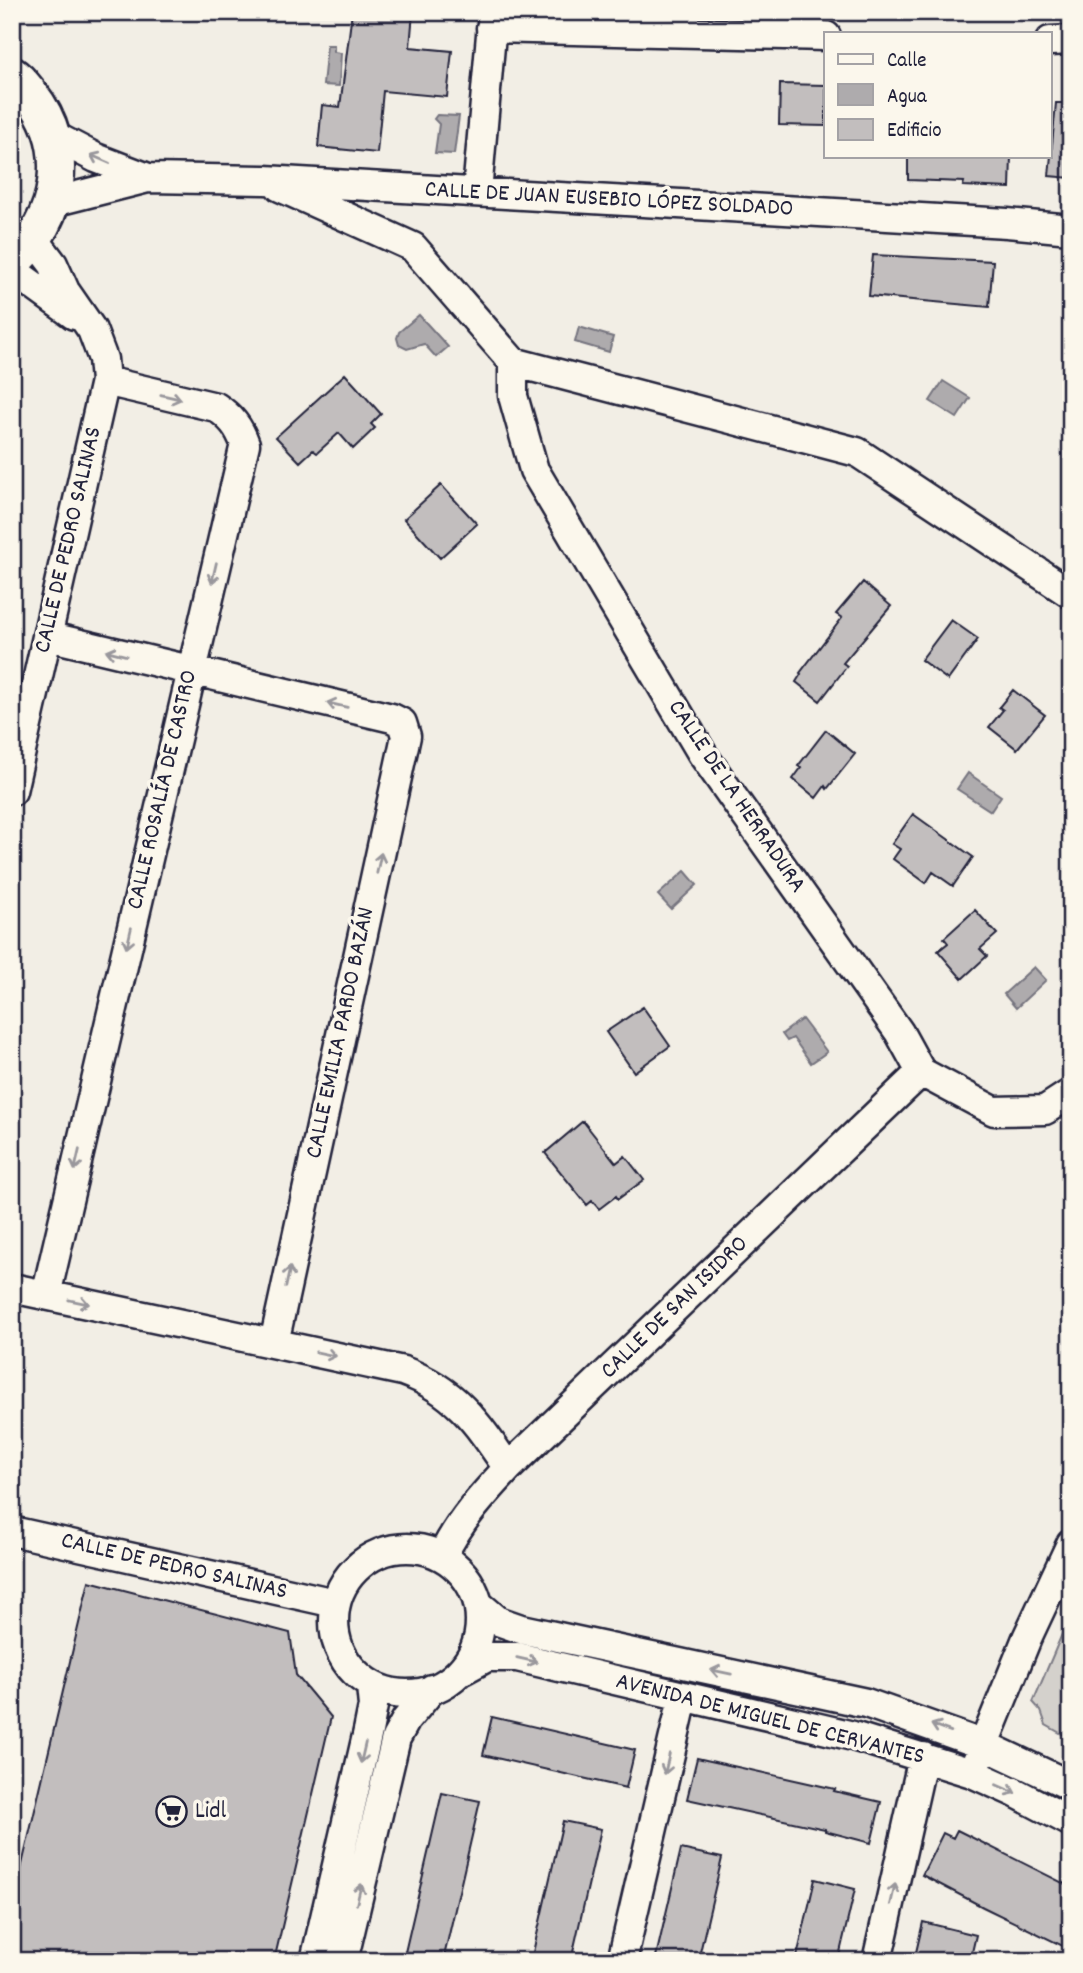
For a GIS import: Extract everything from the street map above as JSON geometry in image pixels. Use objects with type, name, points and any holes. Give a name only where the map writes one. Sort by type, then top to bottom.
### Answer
[{"type":"main road","points":[[12,75],[43,110],[54,135],[58,174],[46,221],[23,250]]},
{"type":"street","points":[[477,192],[492,20],[824,36]]},
{"type":"street","points":[[1052,41],[1071,40]]},
{"type":"street","name":"CALLE DE JUAN EUSEBIO LÓPEZ SOLDADO","points":[[54,135],[96,158],[148,178]]},
{"type":"street","name":"CALLE DE JUAN EUSEBIO LÓPEZ SOLDADO","points":[[53,202],[148,178],[265,180],[1007,223],[1071,229]]},
{"type":"street","points":[[265,180],[413,247],[513,362],[857,452],[1071,594]]},
{"type":"street","name":"CALLE DE PEDRO SALINAS","points":[[12,791],[105,381],[103,359],[92,330],[65,291],[53,264],[23,250]]},
{"type":"street","points":[[12,270],[92,330]]},
{"type":"street","name":"CALLE DE LA HERRADURA","points":[[513,362],[513,396],[534,470],[703,755],[899,1032],[921,1072]]},
{"type":"street","name":"CALLE ROSALÍA DE CASTRO","points":[[46,1295],[244,444],[240,429],[216,407],[105,381]]},
{"type":"street","points":[[47,636],[190,671]]},
{"type":"street","name":"CALLE EMILIA PARDO BAZÁN","points":[[190,671],[392,718],[402,723],[406,736],[274,1343]]},
{"type":"street","points":[[921,1072],[994,1111],[1045,1110],[1071,1093]]},
{"type":"street","name":"CALLE DE SAN ISIDRO","points":[[443,1555],[454,1531],[508,1468],[921,1072]]},
{"type":"street","points":[[12,1288],[422,1377],[448,1394],[476,1420],[508,1468]]},
{"type":"street","name":"CALLE DE PEDRO SALINAS","points":[[12,1531],[335,1603]]},
{"type":"street","points":[[972,1773],[1027,1638],[1071,1544]]},
{"type":"street","points":[[409,1546],[443,1555],[470,1579],[478,1604],[482,1617],[474,1654],[463,1670],[441,1686],[414,1695],[392,1693],[371,1686],[347,1663],[334,1631],[335,1603],[352,1570],[375,1553],[409,1546]]},
{"type":"street","name":"AVENIDA DE MIGUEL DE CERVANTES","points":[[478,1604],[498,1621],[521,1629],[866,1703],[985,1745],[1071,1786]]},
{"type":"street","name":"AVENIDA DE MIGUEL DE CERVANTES","points":[[463,1670],[488,1657],[517,1657],[853,1736],[972,1773],[1071,1822]]},
{"type":"street","points":[[315,1961],[368,1731],[373,1706],[371,1686]]},
{"type":"street","points":[[343,1961],[396,1738],[411,1712],[432,1689]]},
{"type":"street","points":[[622,1961],[683,1698]]},
{"type":"street","points":[[877,1961],[923,1757]]},
{"type":"shaded area","points":[[1071,1613],[1071,1739],[1046,1725],[1041,1711],[1033,1702]]},
{"type":"water","points":[[327,45],[334,45],[334,52],[341,53],[339,86],[323,85]]},
{"type":"water","points":[[437,115],[459,116],[454,154],[435,153],[439,124],[434,119]]},
{"type":"water","points":[[419,315],[448,347],[436,357],[424,344],[407,349],[399,345],[399,332]]},
{"type":"water","points":[[579,327],[613,337],[609,352],[575,342]]},
{"type":"water","points":[[943,381],[970,398],[957,418],[930,401]]},
{"type":"water","points":[[968,773],[1001,796],[991,811],[957,789]]},
{"type":"water","points":[[685,871],[697,885],[671,909],[658,895]]},
{"type":"water","points":[[1034,967],[1046,980],[1016,1008],[1004,994]]},
{"type":"water","points":[[802,1019],[827,1052],[811,1063],[793,1038],[787,1041],[782,1034]]},
{"type":"building","points":[[352,12],[413,12],[410,47],[452,51],[447,97],[383,91],[377,153],[318,147],[322,105],[340,107]]},
{"type":"building","points":[[780,84],[824,85],[824,126],[779,125]]},
{"type":"building","points":[[1056,103],[1071,103],[1071,178],[1049,176]]},
{"type":"building","points":[[908,158],[1011,158],[1010,188],[963,186],[964,182],[908,180]]},
{"type":"building","points":[[873,255],[993,261],[989,307],[869,296]]},
{"type":"building","points":[[345,374],[381,414],[371,424],[375,428],[353,449],[339,433],[317,453],[313,450],[300,462],[276,437]]},
{"type":"building","points":[[441,485],[477,524],[440,558],[404,519]]},
{"type":"building","points":[[863,582],[891,606],[843,663],[847,666],[820,701],[796,682],[842,618],[836,614]]},
{"type":"building","points":[[951,620],[978,639],[948,680],[921,660]]},
{"type":"building","points":[[1013,690],[1045,715],[1017,749],[989,727],[1003,710],[999,707]]},
{"type":"building","points":[[826,730],[855,754],[827,789],[825,786],[816,798],[793,779],[801,768],[798,766]]},
{"type":"building","points":[[913,814],[973,857],[953,886],[933,872],[926,883],[893,859],[900,849],[892,844]]},
{"type":"building","points":[[975,910],[997,934],[980,949],[987,956],[962,979],[938,951],[948,943],[944,938]]},
{"type":"building","points":[[643,1007],[670,1046],[634,1072],[606,1032]]},
{"type":"building","points":[[583,1121],[616,1163],[625,1156],[644,1180],[599,1209],[592,1201],[587,1205],[545,1153]]},
{"type":"building","name":"Lidl","points":[[89,1581],[290,1633],[296,1675],[331,1717],[274,1961],[12,1961],[12,1907]]},
{"type":"building","points":[[492,1717],[635,1750],[626,1788],[483,1755]]},
{"type":"building","points":[[697,1758],[881,1802],[871,1843],[825,1829],[687,1799]]},
{"type":"building","points":[[442,1793],[480,1801],[443,1961],[403,1961]]},
{"type":"building","points":[[563,1821],[601,1829],[571,1961],[531,1961]]},
{"type":"building","points":[[957,1830],[1071,1887],[1071,1950],[922,1875],[943,1833],[953,1838]]},
{"type":"building","points":[[681,1849],[722,1858],[698,1961],[655,1961]]},
{"type":"building","points":[[815,1879],[855,1889],[838,1961],[796,1961]]},
{"type":"building","points":[[923,1922],[976,1935],[970,1961],[914,1961]]},
{"type":"place","name":"Lidl","points":[[172,1812]]}]
